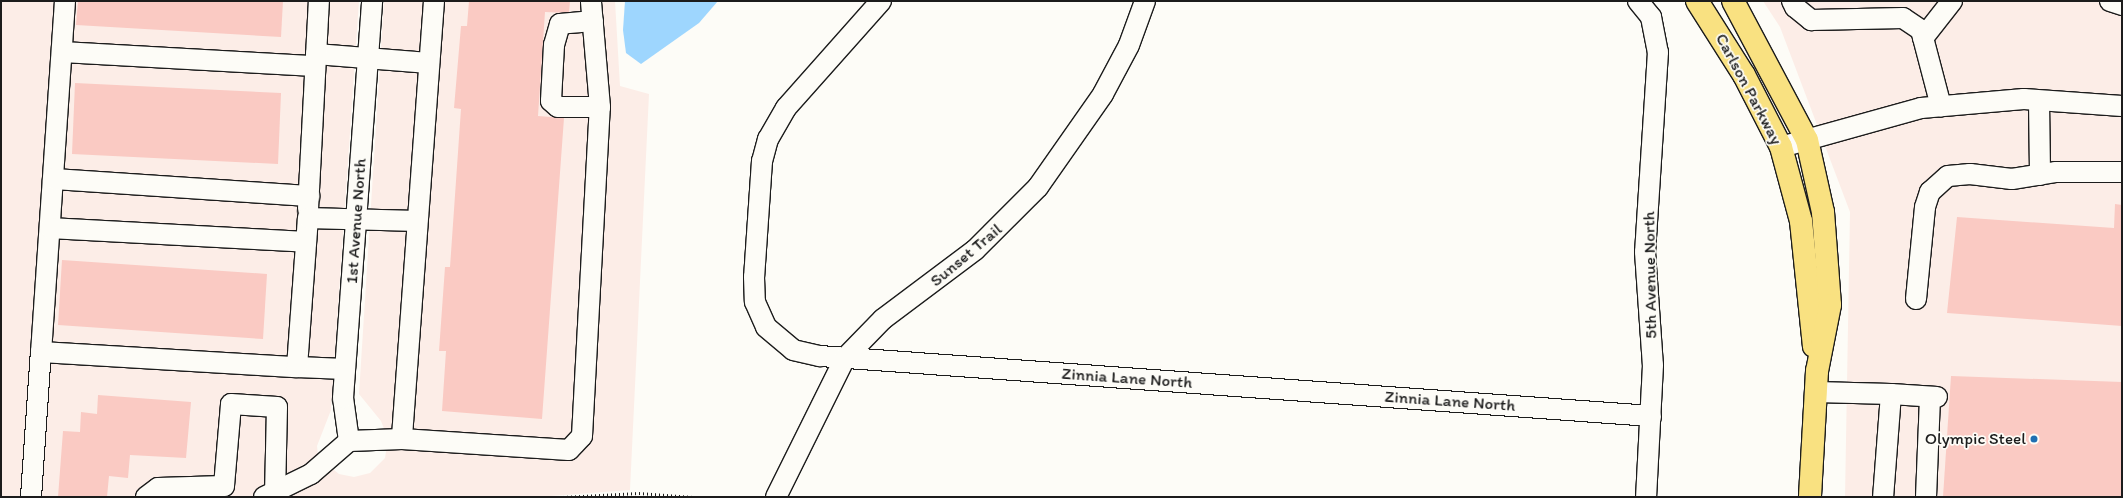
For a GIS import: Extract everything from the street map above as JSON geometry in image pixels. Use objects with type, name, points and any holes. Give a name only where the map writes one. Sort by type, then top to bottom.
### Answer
[{"type":"main road","name":"Carlson Parkway","points":[[1697,1],[1744,75],[1780,147],[1802,228],[1817,381]]},
{"type":"main road","name":"Carlson Parkway","points":[[1733,1],[1807,140],[1823,212],[1830,305],[1817,381],[1810,497]]},
{"type":"street","points":[[31,497],[65,1]]},
{"type":"street","points":[[297,367],[308,218],[319,1]]},
{"type":"street","name":"1st Avenue North","points":[[350,441],[343,398],[372,1]]},
{"type":"street","points":[[402,439],[434,1]]},
{"type":"street","points":[[269,494],[310,474],[350,441],[402,439],[569,450],[582,436],[600,107],[591,1]]},
{"type":"street","name":"Zinnia Lane North","points":[[881,1],[786,108],[768,139],[760,176],[754,284],[762,320],[778,340],[793,350],[845,358],[1651,416]]},
{"type":"street","name":"Sunset Trail","points":[[776,497],[845,358],[882,319],[975,250],[1038,187],[1071,144],[1109,84],[1145,1]]},
{"type":"street","name":"5th Avenue North","points":[[1638,1],[1651,17],[1658,52],[1645,252],[1653,365],[1646,497]]},
{"type":"street","points":[[1792,1],[1794,8],[1811,20],[1903,18],[1921,30],[1941,106]]},
{"type":"street","points":[[1924,38],[1952,1]]},
{"type":"street","points":[[2110,1],[2122,5]]},
{"type":"street","points":[[593,21],[560,24],[554,45],[551,101],[558,107],[600,107]]},
{"type":"street","points":[[62,52],[316,60],[368,57],[429,63]]},
{"type":"street","points":[[1780,147],[1870,120],[1941,106],[2039,100],[2122,106]]},
{"type":"street","points":[[2039,100],[2040,175]]},
{"type":"street","points":[[1916,299],[1925,207],[1940,181],[1948,176],[1970,174],[2012,179],[2040,175],[2122,172]]},
{"type":"street","points":[[53,179],[309,196]]},
{"type":"street","points":[[308,218],[418,221]]},
{"type":"street","points":[[50,228],[306,242]]},
{"type":"street","points":[[41,352],[345,369]]},
{"type":"street","points":[[1817,381],[1891,394],[1933,397],[1926,497]]},
{"type":"street","points":[[1883,497],[1891,394]]},
{"type":"street","points":[[146,497],[158,488],[228,492],[231,404],[277,408],[269,494]]},
{"type":"path","points":[[563,497],[639,493],[692,497]]},
{"type":"shaded area","points":[[1,1],[359,1],[331,410],[317,446],[318,455],[328,465],[339,474],[354,477],[370,473],[385,458],[388,439],[381,421],[359,394],[384,1],[615,1],[620,86],[649,94],[630,490],[538,497],[1,497]]},
{"type":"shaded area","points":[[1763,1],[2122,1],[2122,497],[1845,497],[1850,212],[1780,27]]},
{"type":"water","points":[[625,1],[718,1],[699,23],[641,64],[626,53],[623,30]]},
{"type":"building","points":[[78,1],[283,1],[281,37],[76,25]]},
{"type":"building","points":[[469,1],[570,1],[569,13],[545,12],[538,116],[564,118],[542,419],[442,411],[446,351],[439,351],[445,267],[450,267],[461,109],[454,108],[461,26],[467,26]]},
{"type":"building","points":[[75,83],[281,93],[278,164],[72,154]]},
{"type":"building","points":[[2115,204],[2122,205],[2122,326],[1947,313],[1957,217],[2114,228]]},
{"type":"building","points":[[62,260],[267,274],[263,339],[58,325]]},
{"type":"building","name":"Olympic Steel","points":[[1951,376],[2122,382],[2122,497],[1943,497]]},
{"type":"building","points":[[98,395],[191,402],[186,458],[130,455],[128,478],[109,476],[107,497],[58,497],[63,431],[80,432],[81,412],[97,414]]},
{"type":"place","name":"Olympic Steel","points":[[2034,439]]}]
